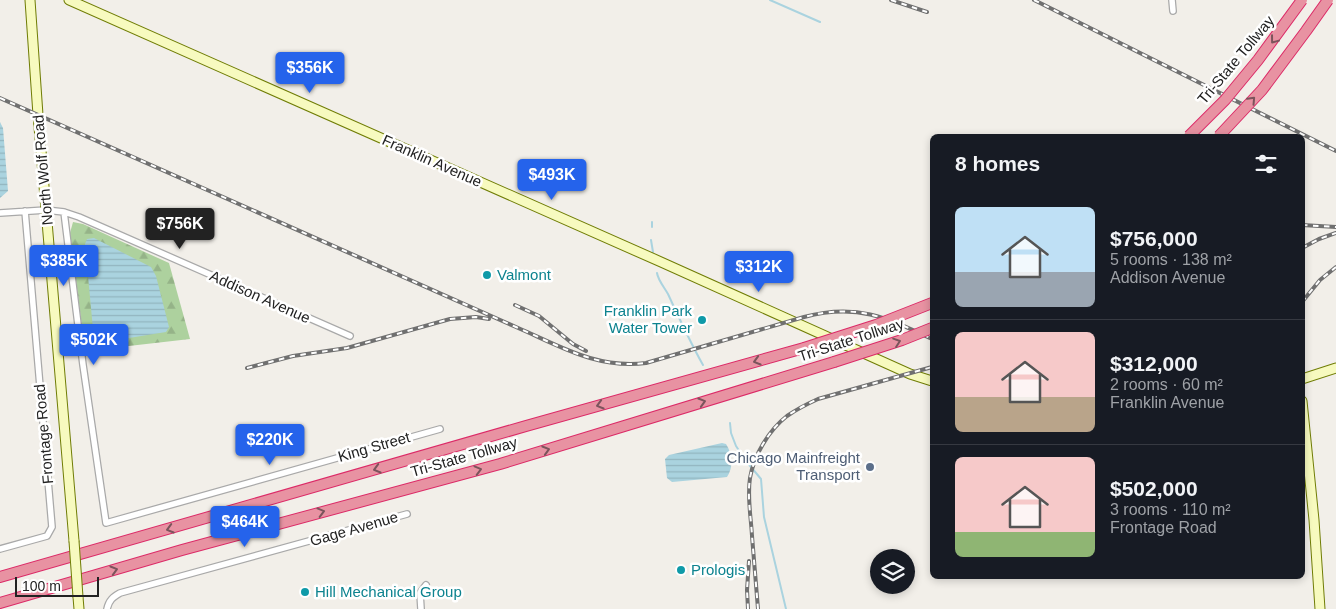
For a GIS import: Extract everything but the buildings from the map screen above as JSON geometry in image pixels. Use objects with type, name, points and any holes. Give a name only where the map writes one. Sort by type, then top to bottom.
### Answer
[{"type":"highway","name":"Tri-State Tollway","points":[[1191,134],[1225,100],[1258,60],[1302,0]]},
{"type":"highway","points":[[1221,134],[1262,90],[1328,0]]},
{"type":"highway","name":"Tri-State Tollway","points":[[0,577],[804,348],[876,325],[930,304]]},
{"type":"highway","name":"Tri-State Tollway","points":[[0,603],[182,550],[500,464],[834,362],[930,329]]},
{"type":"main road","name":"North Wolf Road","points":[[30,0],[79,609]]},
{"type":"main road","name":"Franklin Avenue","points":[[69,0],[910,374],[930,380]]},
{"type":"main road","points":[[1305,378],[1336,368]]},
{"type":"main road","points":[[1305,431],[1320,609]]},
{"type":"street","points":[[1172,0],[1173,11]]},
{"type":"street","name":"Addison Avenue","points":[[0,213],[46,210],[64,212],[350,336]]},
{"type":"street","name":"Frontage Road","points":[[0,549],[48,536],[52,527],[25,211]]},
{"type":"street","name":"King Street","points":[[64,212],[83,366],[106,523],[440,429]]},
{"type":"street","name":"Gage Avenue","points":[[107,609],[112,598],[120,593],[407,514]]},
{"type":"street","points":[[421,609],[420,593],[426,585]]},
{"type":"green space","points":[[73,222],[83,224],[169,263],[190,339],[85,351],[70,233]]},
{"type":"water","points":[[0,122],[3,128],[8,191],[0,198]]},
{"type":"water","points":[[94,238],[151,267],[156,276],[169,327],[166,332],[98,343],[94,340],[85,244],[87,239]]},
{"type":"water","points":[[722,443],[726,444],[731,456],[731,469],[727,477],[672,482],[667,478],[665,459],[669,455]]},
{"type":"waterway","points":[[770,0],[820,22]]},
{"type":"waterway","points":[[652,222],[652,227]]},
{"type":"waterway","points":[[651,240],[653,252]]},
{"type":"waterway","points":[[657,273],[703,365]]},
{"type":"waterway","points":[[730,423],[731,433],[736,446],[761,479],[764,517],[786,609]]},
{"type":"railway","points":[[891,0],[927,12]]},
{"type":"railway","points":[[1034,0],[1302,134]]},
{"type":"railway","points":[[0,98],[563,348],[594,359],[611,363],[646,363],[804,317],[839,311],[870,314],[900,324],[930,338]]},
{"type":"railway","points":[[1305,136],[1336,151]]},
{"type":"railway","points":[[1305,225],[1336,227]]},
{"type":"railway","points":[[1305,246],[1336,233]]},
{"type":"railway","points":[[1305,298],[1320,280],[1336,267]]},
{"type":"railway","points":[[515,305],[539,316],[573,344],[586,351]]},
{"type":"railway","points":[[247,368],[293,356],[347,348],[450,319],[476,317],[489,319]]},
{"type":"railway","points":[[758,609],[749,485],[755,461],[768,436],[787,416],[818,399],[930,368]]},
{"type":"railway","points":[[748,609],[749,561]]},
{"type":"place","name":"Valmont","points":[[487,275]]},
{"type":"place","name":"Franklin Park Water Tower","points":[[702,320]]},
{"type":"place","name":"Chicago Mainfreight Transport","points":[[870,467]]},
{"type":"place","name":"Prologis","points":[[681,570]]},
{"type":"place","name":"Hill Mechanical Group","points":[[305,592]]}]
